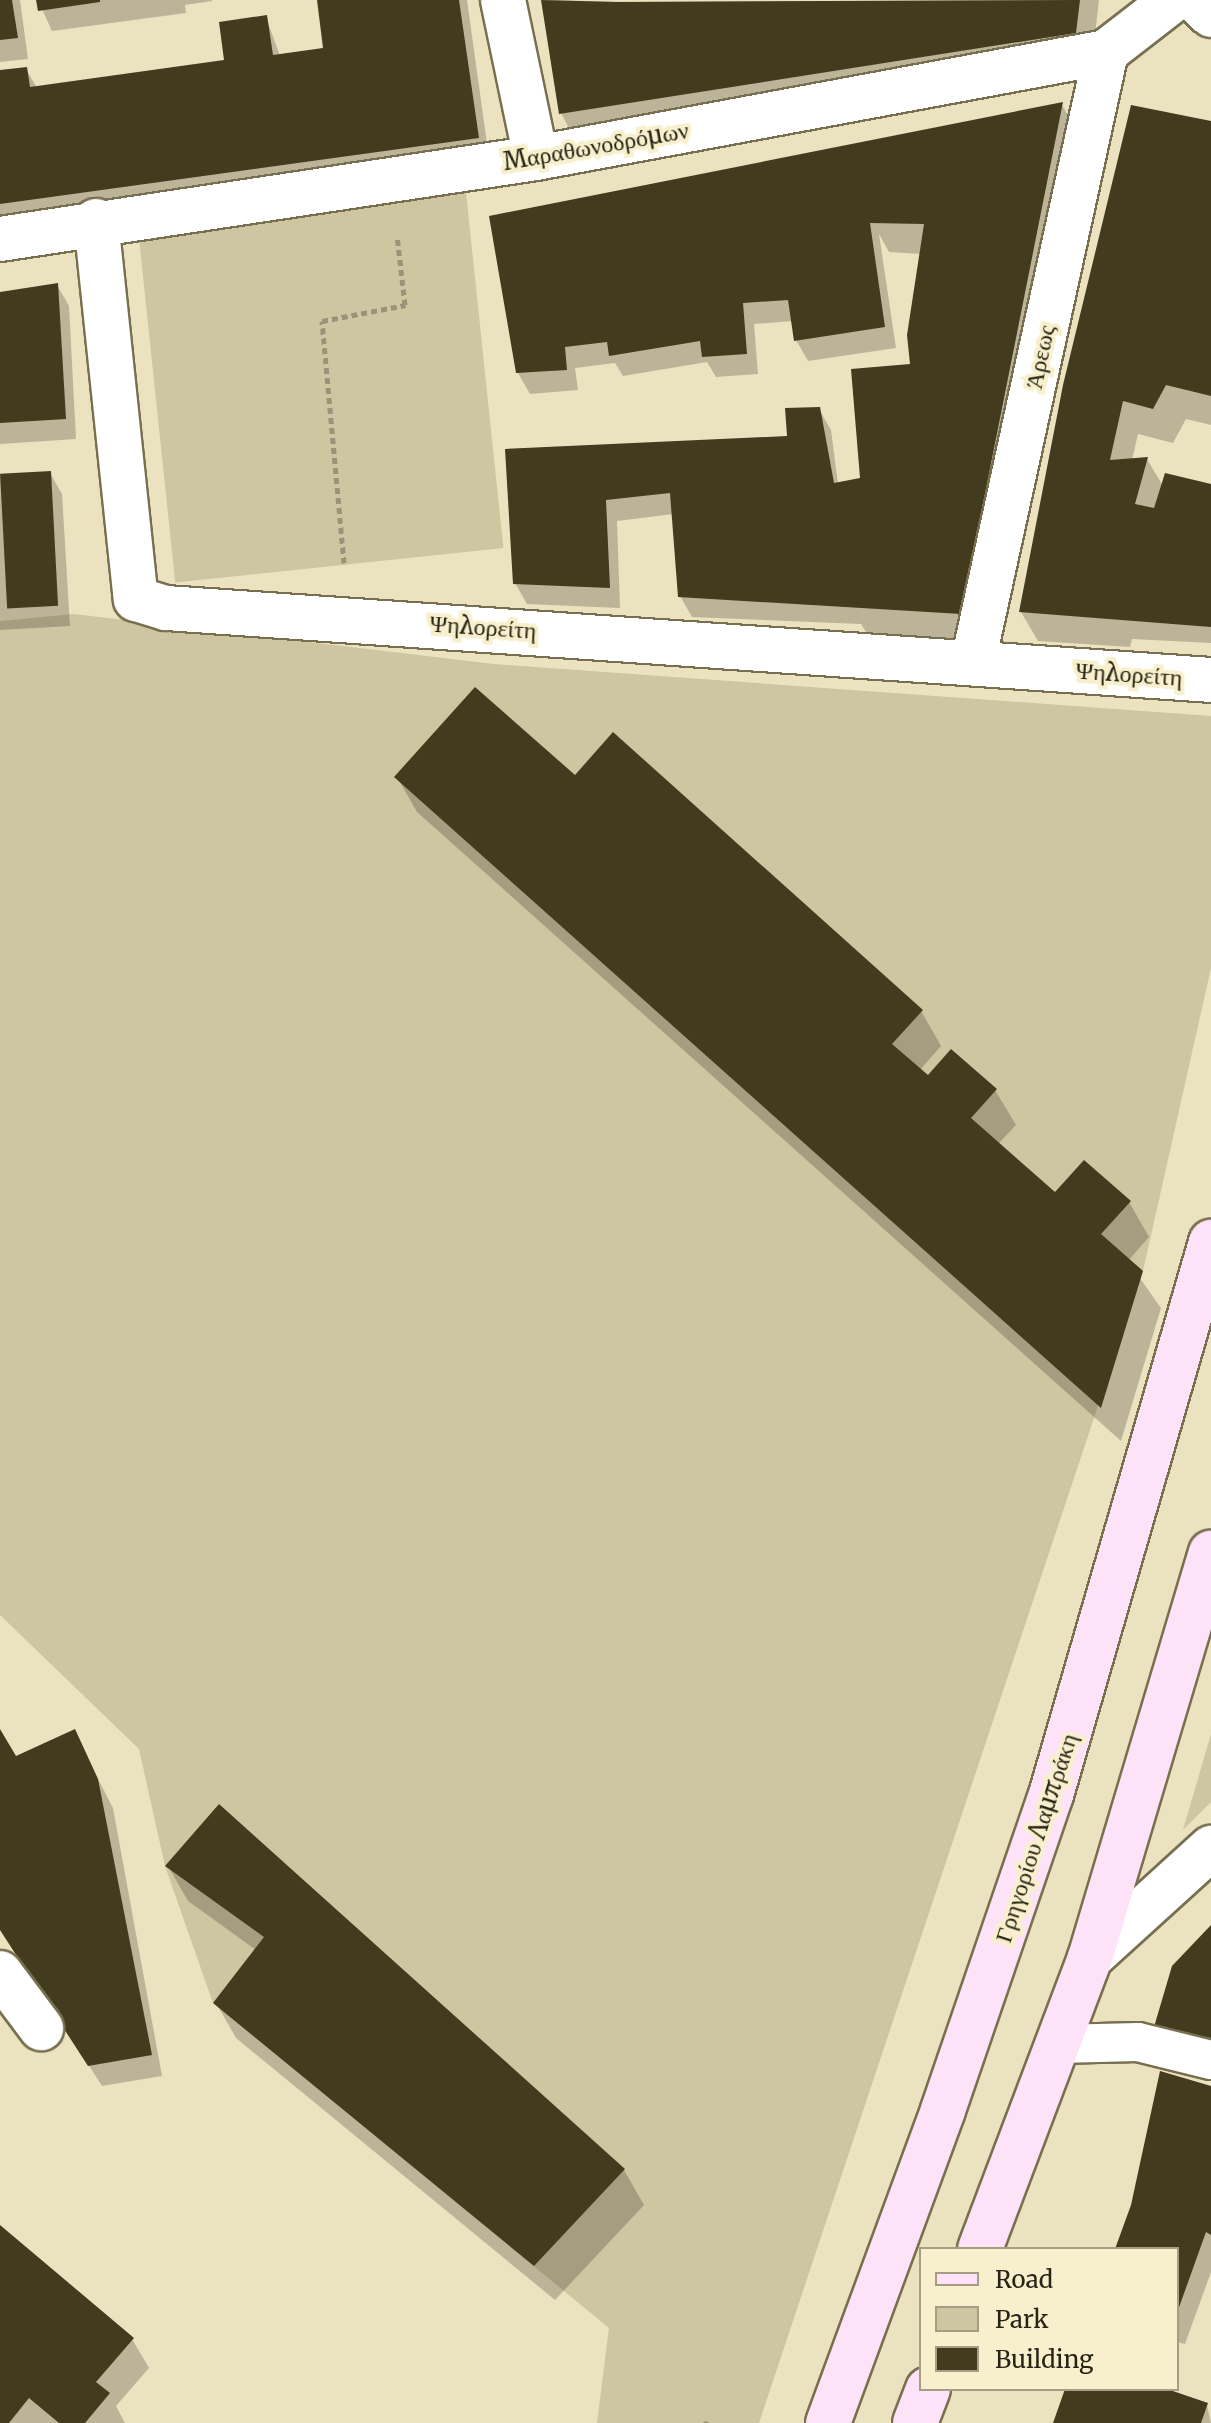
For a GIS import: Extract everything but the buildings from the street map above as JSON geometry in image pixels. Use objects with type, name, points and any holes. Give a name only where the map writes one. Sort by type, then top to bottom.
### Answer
[{"type":"street","points":[[503,0],[536,158]]},
{"type":"street","name":"Μαραθωνοδρόμων","points":[[0,239],[96,221],[536,158],[1106,52],[1173,0]]},
{"type":"street","points":[[1195,0],[1211,15]]},
{"type":"street","name":"Άρεως","points":[[973,662],[1106,52]]},
{"type":"street","name":"Ψηλορείτη","points":[[96,221],[136,599],[166,608],[350,618],[1211,680]]},
{"type":"street","name":"Γρηγορίου Λαμπράκη","points":[[828,2423],[1046,1809],[1211,1242]]},
{"type":"street","points":[[981,2247],[1090,1958],[1211,1553]]},
{"type":"street","points":[[1090,1958],[1211,1848]]},
{"type":"street","points":[[0,1973],[41,2028]]},
{"type":"street","points":[[915,2423],[927,2391]]},
{"type":"lane","points":[[1058,2044],[1138,2042],[1211,2060]]},
{"type":"path","points":[[350,618],[322,321],[405,305],[391,179]]},
{"type":"green space","points":[[466,192],[503,548],[175,583],[138,226]]},
{"type":"green space","points":[[74,614],[494,664],[1211,716],[1211,968],[1143,1271],[759,2423],[597,2423],[609,2328],[213,2003],[165,1866],[139,1749],[0,1615],[0,621]]},
{"type":"green space","points":[[1211,1734],[1211,1802],[1183,1830]]}]
